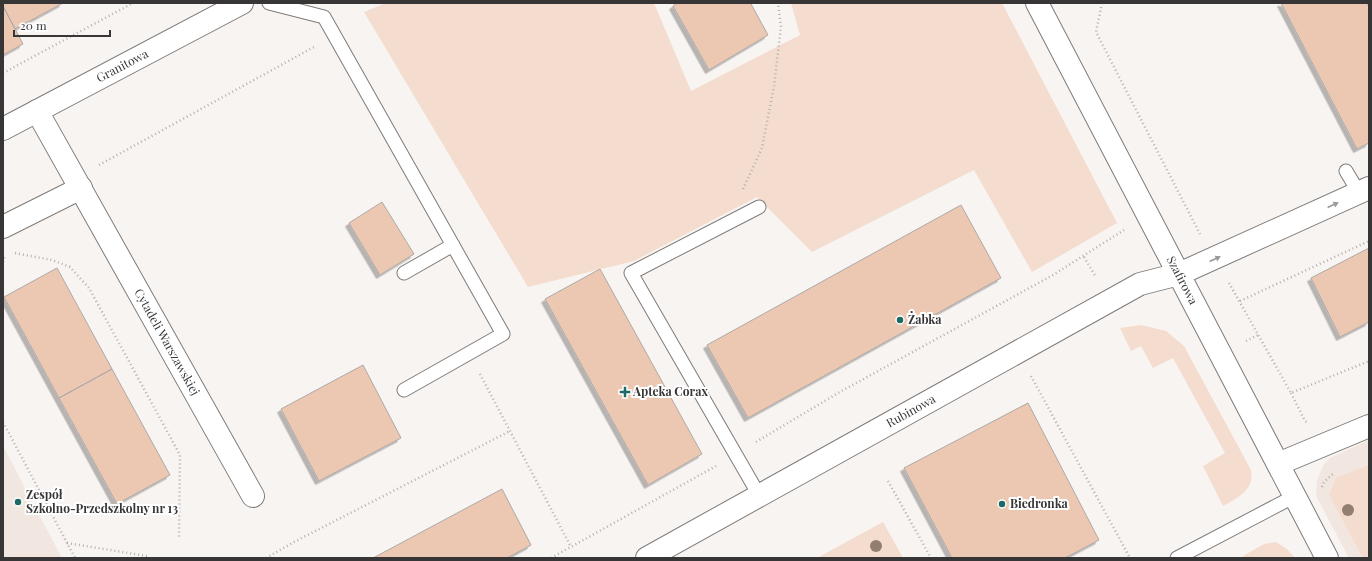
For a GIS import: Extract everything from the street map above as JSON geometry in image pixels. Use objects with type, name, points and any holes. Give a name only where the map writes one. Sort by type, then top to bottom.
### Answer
[{"type":"street","name":"Granitowa","points":[[3,129],[242,3]]},
{"type":"street","name":"Szafirowa","points":[[1037,3],[1327,558]]},
{"type":"street","name":"Cytadeli Warszawskiej","points":[[37,111],[253,496]]},
{"type":"street","points":[[3,227],[81,188]]},
{"type":"street","name":"Rubinowa","points":[[647,558],[1116,296],[1140,284],[1179,274],[1215,259],[1364,190]]},
{"type":"street","points":[[1278,464],[1369,426]]},
{"type":"lane","points":[[269,3],[324,17],[503,334],[404,390]]},
{"type":"lane","points":[[1346,171],[1364,190]]},
{"type":"lane","points":[[759,207],[631,273],[759,495]]},
{"type":"lane","points":[[404,273],[452,245]]},
{"type":"lane","points":[[1177,558],[1295,496]]},
{"type":"path","points":[[3,73],[133,3]]},
{"type":"path","points":[[742,191],[762,148],[774,86],[781,27],[778,3]]},
{"type":"path","points":[[1102,3],[1096,32],[1204,242],[1240,301],[1305,421],[1311,423]]},
{"type":"path","points":[[94,168],[311,48]]},
{"type":"path","points":[[1240,301],[1369,241]]},
{"type":"path","points":[[14,253],[52,260],[70,267],[90,288],[180,454],[179,538]]},
{"type":"path","points":[[551,558],[736,454],[838,393],[1084,257],[1099,281]]},
{"type":"path","points":[[469,354],[571,547]]},
{"type":"path","points":[[1291,393],[1369,361]]},
{"type":"path","points":[[1030,373],[1130,558]]},
{"type":"path","points":[[3,422],[75,558]]},
{"type":"path","points":[[266,558],[294,542],[510,431]]},
{"type":"path","points":[[888,481],[930,558]]},
{"type":"path","points":[[66,542],[147,556]]},
{"type":"shaded area","points":[[386,3],[654,3],[691,91],[800,35],[791,3],[1002,3],[1117,223],[1032,272],[974,170],[812,252],[757,197],[634,261],[528,287],[364,12]]},
{"type":"shaded area","points":[[1141,325],[1166,331],[1184,346],[1251,470],[1252,477],[1248,488],[1240,496],[1223,506],[1203,466],[1225,453],[1173,358],[1153,368],[1141,346],[1131,351],[1120,328]]},
{"type":"shaded area","points":[[1369,440],[1369,558],[1349,558],[1316,496],[1317,480],[1324,464],[1330,458]]},
{"type":"shaded area","name":"Zespół Szkolno-Przedszkolny nr 13","points":[[3,446],[62,558],[3,558]]},
{"type":"shaded area","points":[[1369,465],[1369,558],[1363,558],[1329,495],[1336,478]]},
{"type":"shaded area","points":[[883,522],[903,558],[817,558]]},
{"type":"shaded area","points":[[1276,542],[1287,549],[1295,558],[1244,558],[1243,556],[1264,544]]},
{"type":"building","points":[[3,3],[63,3],[15,29],[3,6]]},
{"type":"building","points":[[677,3],[753,3],[751,4],[768,35],[709,70],[673,6]]},
{"type":"building","points":[[1281,3],[1367,3],[1369,7],[1369,143],[1357,149]]},
{"type":"building","points":[[3,6],[23,44],[3,55]]},
{"type":"building","points":[[382,202],[414,254],[380,275],[349,223]]},
{"type":"building","points":[[961,205],[1001,278],[748,418],[707,345]]},
{"type":"building","points":[[1369,248],[1369,322],[1340,337],[1311,278]]},
{"type":"building","points":[[57,268],[112,369],[59,398],[4,297]]},
{"type":"building","points":[[600,269],[702,454],[648,485],[545,299]]},
{"type":"building","points":[[363,365],[401,438],[319,481],[281,409]]},
{"type":"building","points":[[112,369],[170,475],[117,504],[59,398]]},
{"type":"building","name":"Biedronka","points":[[1028,403],[1099,540],[1065,558],[952,558],[904,468]]},
{"type":"building","points":[[502,489],[531,545],[507,558],[373,558]]},
{"type":"place","name":"Żabka","points":[[900,320]]},
{"type":"place","name":"Apteka Corax","points":[[625,392]]},
{"type":"place","name":"Zespół Szkolno-Przedszkolny nr 13","points":[[18,502]]},
{"type":"place","name":"Biedronka","points":[[1002,504]]}]
